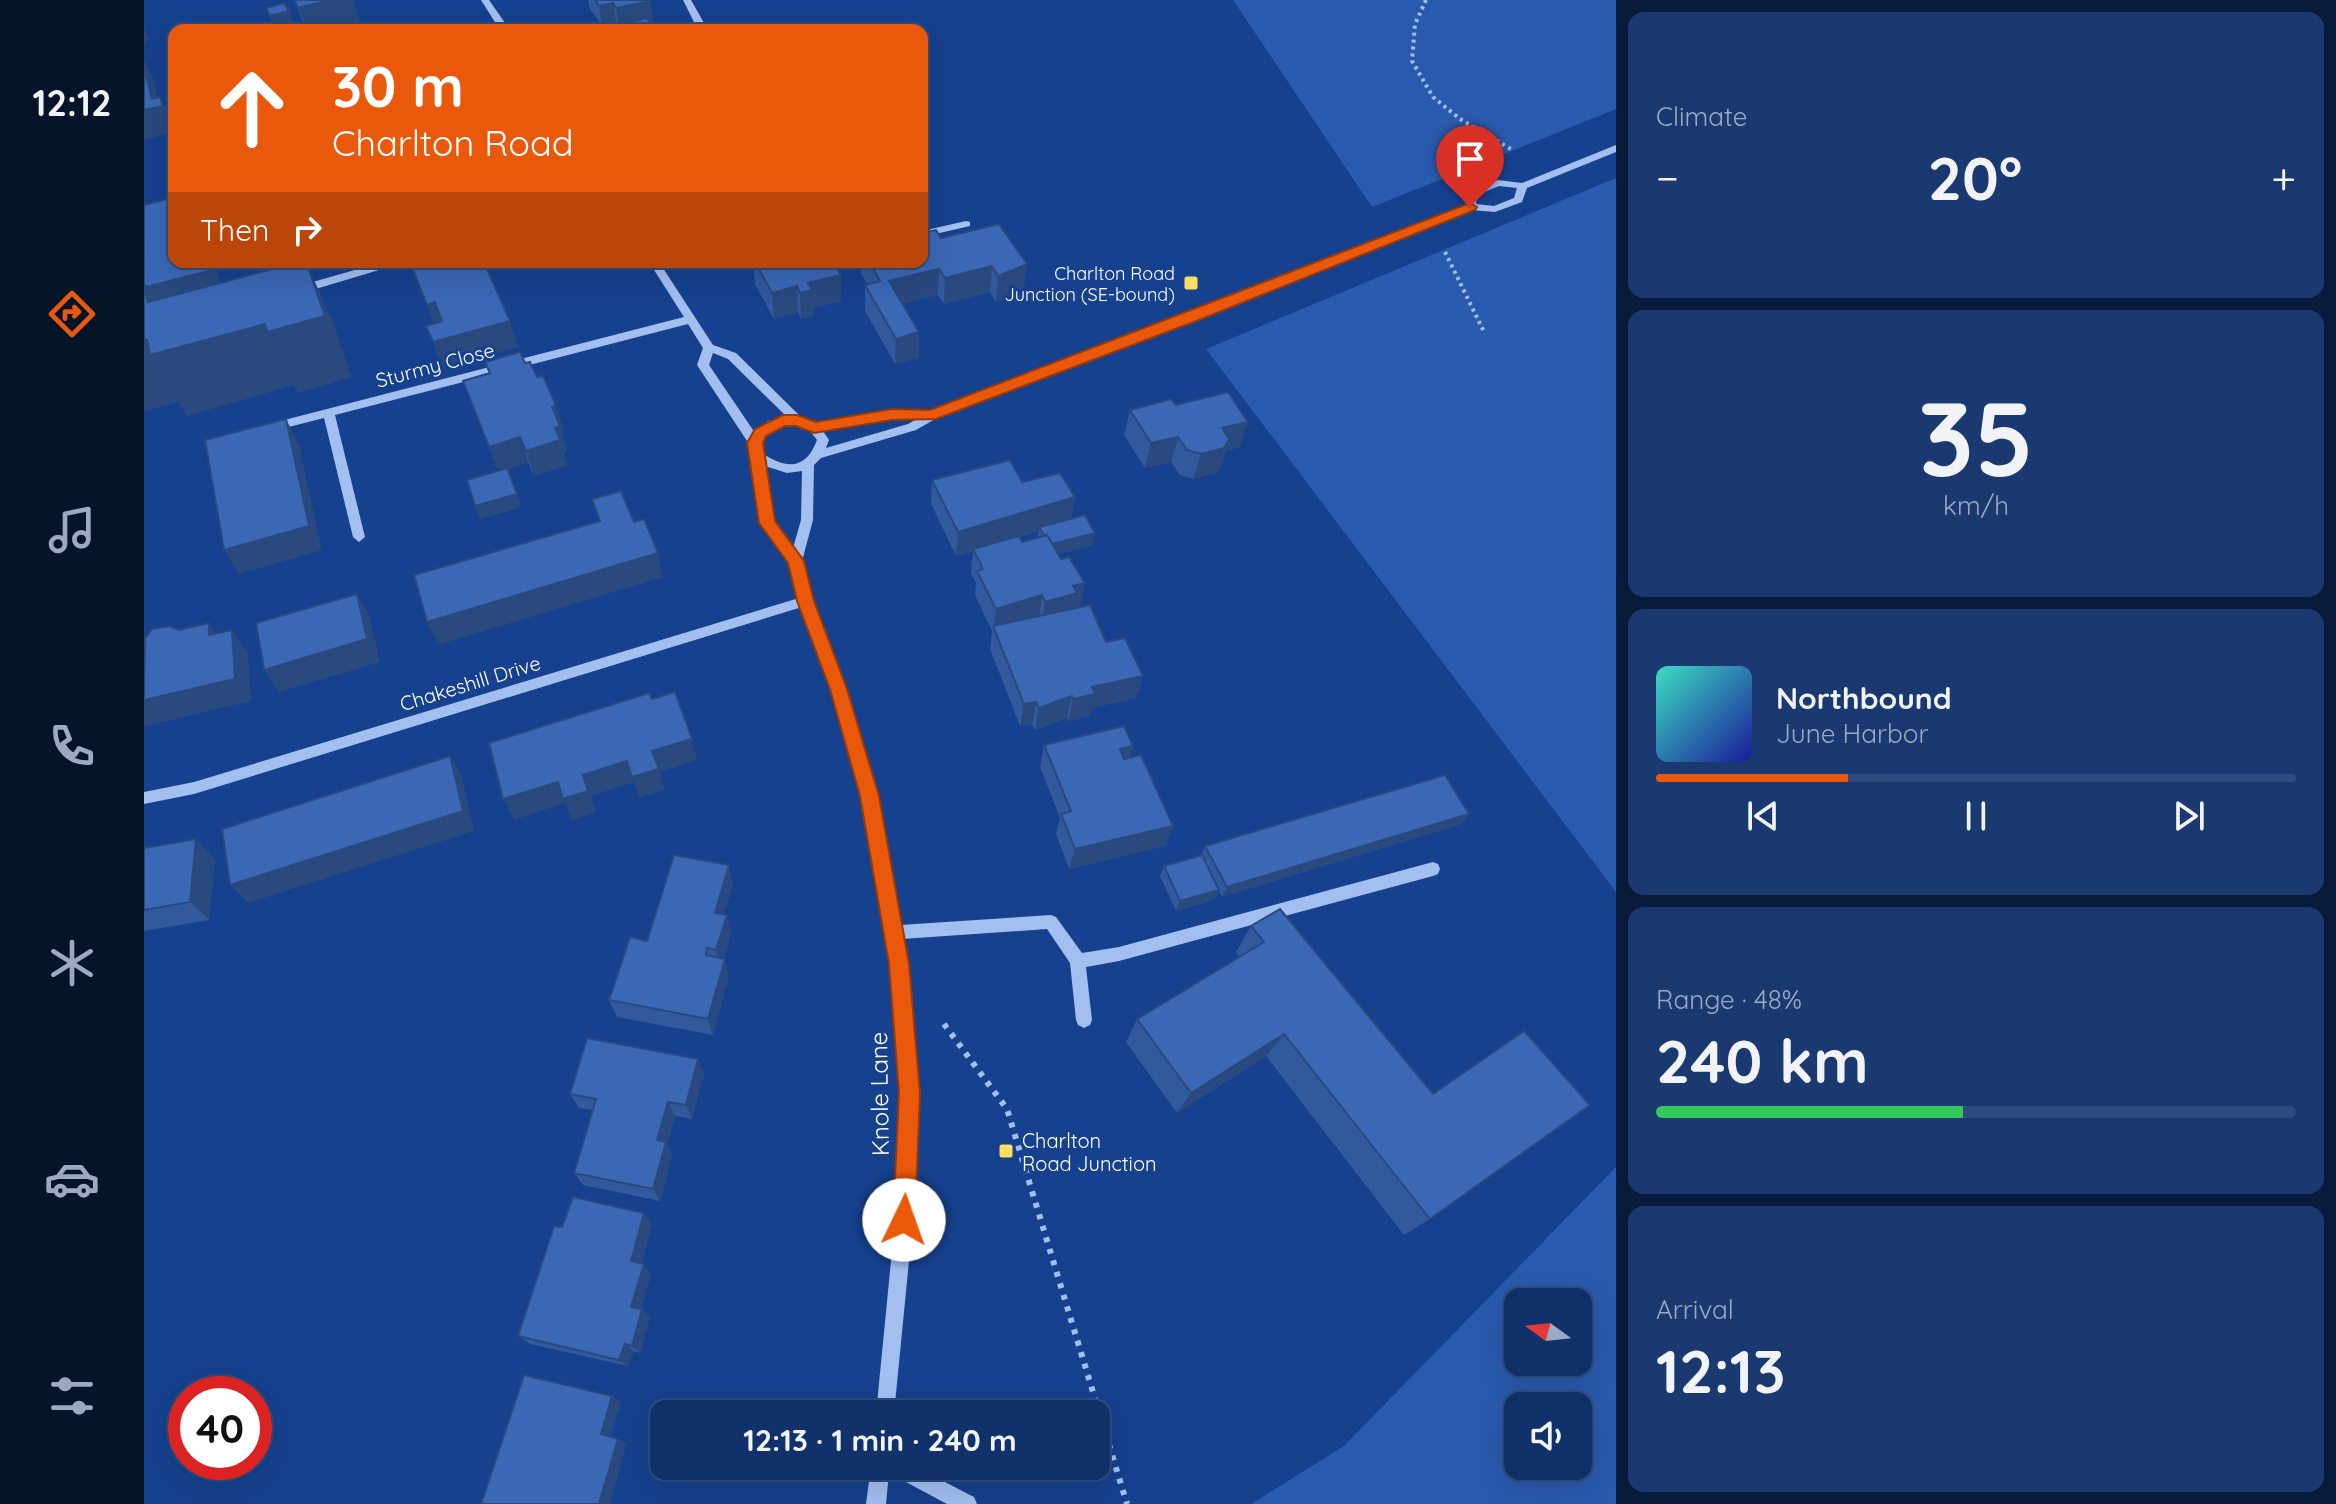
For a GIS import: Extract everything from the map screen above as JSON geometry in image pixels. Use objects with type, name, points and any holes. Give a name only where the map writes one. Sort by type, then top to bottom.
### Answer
[{"type":"street","points":[[485,0],[501,24]]},
{"type":"street","points":[[687,0],[700,24]]},
{"type":"street","points":[[1470,207],[1472,193],[1498,183],[1523,186],[1616,148]]},
{"type":"street","points":[[758,457],[771,466],[790,469],[808,465],[820,454],[912,427],[931,416],[1194,317],[1470,207],[1495,209],[1518,200],[1523,186]]},
{"type":"street","points":[[928,233],[966,224]]},
{"type":"street","points":[[274,268],[281,295]]},
{"type":"street","points":[[266,299],[374,268]]},
{"type":"street","points":[[658,268],[709,348],[732,356],[797,420],[814,428],[823,440],[820,454]]},
{"type":"street","name":"Sturmy Close","points":[[260,431],[691,319]]},
{"type":"street","points":[[709,348],[703,365],[755,443],[767,523],[796,561]]},
{"type":"street","points":[[329,413],[359,537]]},
{"type":"street","points":[[814,428],[892,415],[931,416]]},
{"type":"street","points":[[755,443],[760,433],[770,425],[797,420]]},
{"type":"street","points":[[796,561],[807,520],[808,465]]},
{"type":"street","name":"Knole Lane","points":[[796,561],[806,601],[838,689],[870,796],[899,964],[910,1093],[904,1220],[886,1400]]},
{"type":"street","name":"Chakeshill Drive","points":[[144,798],[194,788],[806,601]]},
{"type":"street","points":[[1078,961],[1119,954],[1433,869]]},
{"type":"street","points":[[893,933],[1051,922],[1078,961],[1084,1020]]},
{"type":"street","points":[[876,1504],[879,1480]]},
{"type":"street","points":[[922,1480],[967,1504]]},
{"type":"path","points":[[1426,0],[1415,24],[1412,61],[1433,97],[1460,119],[1552,174]]},
{"type":"path","points":[[1430,223],[1485,334]]},
{"type":"path","points":[[899,964],[1007,1109],[1127,1504]]},
{"type":"shaded area","points":[[1233,0],[1616,0],[1616,109],[1372,207]]},
{"type":"shaded area","points":[[1616,178],[1616,892],[1206,349]]},
{"type":"shaded area","points":[[1616,1167],[1616,1504],[1251,1504],[1344,1446]]},
{"type":"building","points":[[294,0],[330,0],[298,8]]},
{"type":"building","points":[[595,0],[650,1],[616,8],[613,3],[599,6]]},
{"type":"building","points":[[284,3],[289,11],[270,16],[266,8]]},
{"type":"building","points":[[647,18],[652,24],[623,24]]},
{"type":"building","points":[[144,68],[152,99],[160,97],[163,106],[144,110]]},
{"type":"building","points":[[168,199],[168,268],[208,268],[209,271],[146,287],[144,205]]},
{"type":"building","points":[[999,224],[1027,264],[998,276],[992,266],[945,278],[939,269],[889,281],[919,332],[896,339],[865,285],[880,281],[872,268],[928,268],[928,232],[936,230],[941,238]]},
{"type":"building","points":[[276,268],[308,268],[325,316],[267,332],[265,324],[150,355],[147,340],[144,340],[144,284],[148,302]]},
{"type":"building","points":[[412,268],[487,268],[510,321],[433,342],[426,326],[442,321],[435,302],[427,305]]},
{"type":"building","points":[[758,268],[837,268],[841,275],[808,283],[812,290],[800,293],[797,286],[772,293]]},
{"type":"building","points":[[520,352],[525,363],[530,362],[537,377],[543,376],[556,405],[552,407],[560,426],[555,428],[560,440],[526,451],[520,437],[489,447],[463,381],[490,373],[485,362]]},
{"type":"building","points":[[1228,392],[1248,422],[1222,428],[1229,439],[1224,448],[1201,454],[1187,450],[1178,437],[1151,443],[1130,410],[1171,399],[1176,405]]},
{"type":"building","points":[[286,419],[309,526],[224,550],[205,440]]},
{"type":"building","points":[[1010,460],[1022,482],[1060,473],[1075,497],[958,532],[932,480]]},
{"type":"building","points":[[507,468],[517,494],[475,506],[467,480]]},
{"type":"building","points":[[621,491],[634,522],[644,519],[658,553],[427,622],[414,575],[600,521],[592,499]]},
{"type":"building","points":[[1085,515],[1095,533],[1052,544],[1039,527]]},
{"type":"building","points":[[1047,535],[1061,559],[1069,557],[1085,583],[1073,586],[1077,593],[1045,602],[1042,595],[996,609],[977,571],[983,569],[973,549],[1019,536],[1022,542]]},
{"type":"building","points":[[357,594],[367,639],[264,670],[256,623]]},
{"type":"building","points":[[1090,605],[1106,642],[1125,638],[1143,676],[1092,687],[1095,694],[1073,699],[1072,696],[1039,708],[1036,702],[1024,704],[993,626]]},
{"type":"building","points":[[209,623],[209,635],[232,630],[235,679],[144,700],[145,638],[152,629],[169,626],[179,630]]},
{"type":"building","points":[[675,692],[692,739],[652,751],[659,769],[632,777],[627,761],[583,775],[588,791],[563,799],[558,782],[503,799],[489,743],[649,693],[652,699]]},
{"type":"building","points":[[1124,726],[1133,746],[1120,749],[1124,759],[1141,755],[1173,826],[1075,849],[1061,814],[1071,811],[1044,745]]},
{"type":"building","points":[[450,756],[463,811],[230,885],[222,829]]},
{"type":"building","points":[[1445,775],[1469,814],[1227,887],[1205,846]]},
{"type":"building","points":[[196,839],[190,902],[144,910],[144,848]]},
{"type":"building","points":[[674,855],[729,865],[715,913],[727,915],[716,950],[707,948],[706,955],[725,959],[708,1019],[609,1000],[630,937],[647,941]]},
{"type":"building","points":[[1202,855],[1219,890],[1180,901],[1164,866]]},
{"type":"building","points":[[1280,909],[1433,1094],[1524,1031],[1590,1105],[1430,1219],[1284,1034],[1191,1093],[1137,1019],[1264,942],[1251,926]]},
{"type":"building","points":[[587,1038],[698,1059],[686,1105],[668,1102],[657,1140],[666,1142],[653,1189],[574,1173],[596,1099],[570,1094]]},
{"type":"building","points":[[573,1197],[644,1213],[631,1261],[644,1264],[631,1307],[642,1309],[632,1346],[625,1344],[619,1360],[518,1336],[554,1226],[562,1227]]},
{"type":"building","points":[[524,1375],[612,1396],[601,1434],[618,1439],[599,1504],[481,1504]]},
{"type":"place","name":"Charlton Road Junction (SE-bound)","points":[[1191,283]]},
{"type":"place","name":"Charlton Road Junction","points":[[1006,1151]]},
{"type":"route","points":[[904,1220],[910,1093],[899,964],[870,796],[838,689],[806,601],[796,561],[767,523],[755,443],[760,433],[783,420],[797,420],[814,428],[892,415],[931,416],[1194,317],[1470,207]]}]
